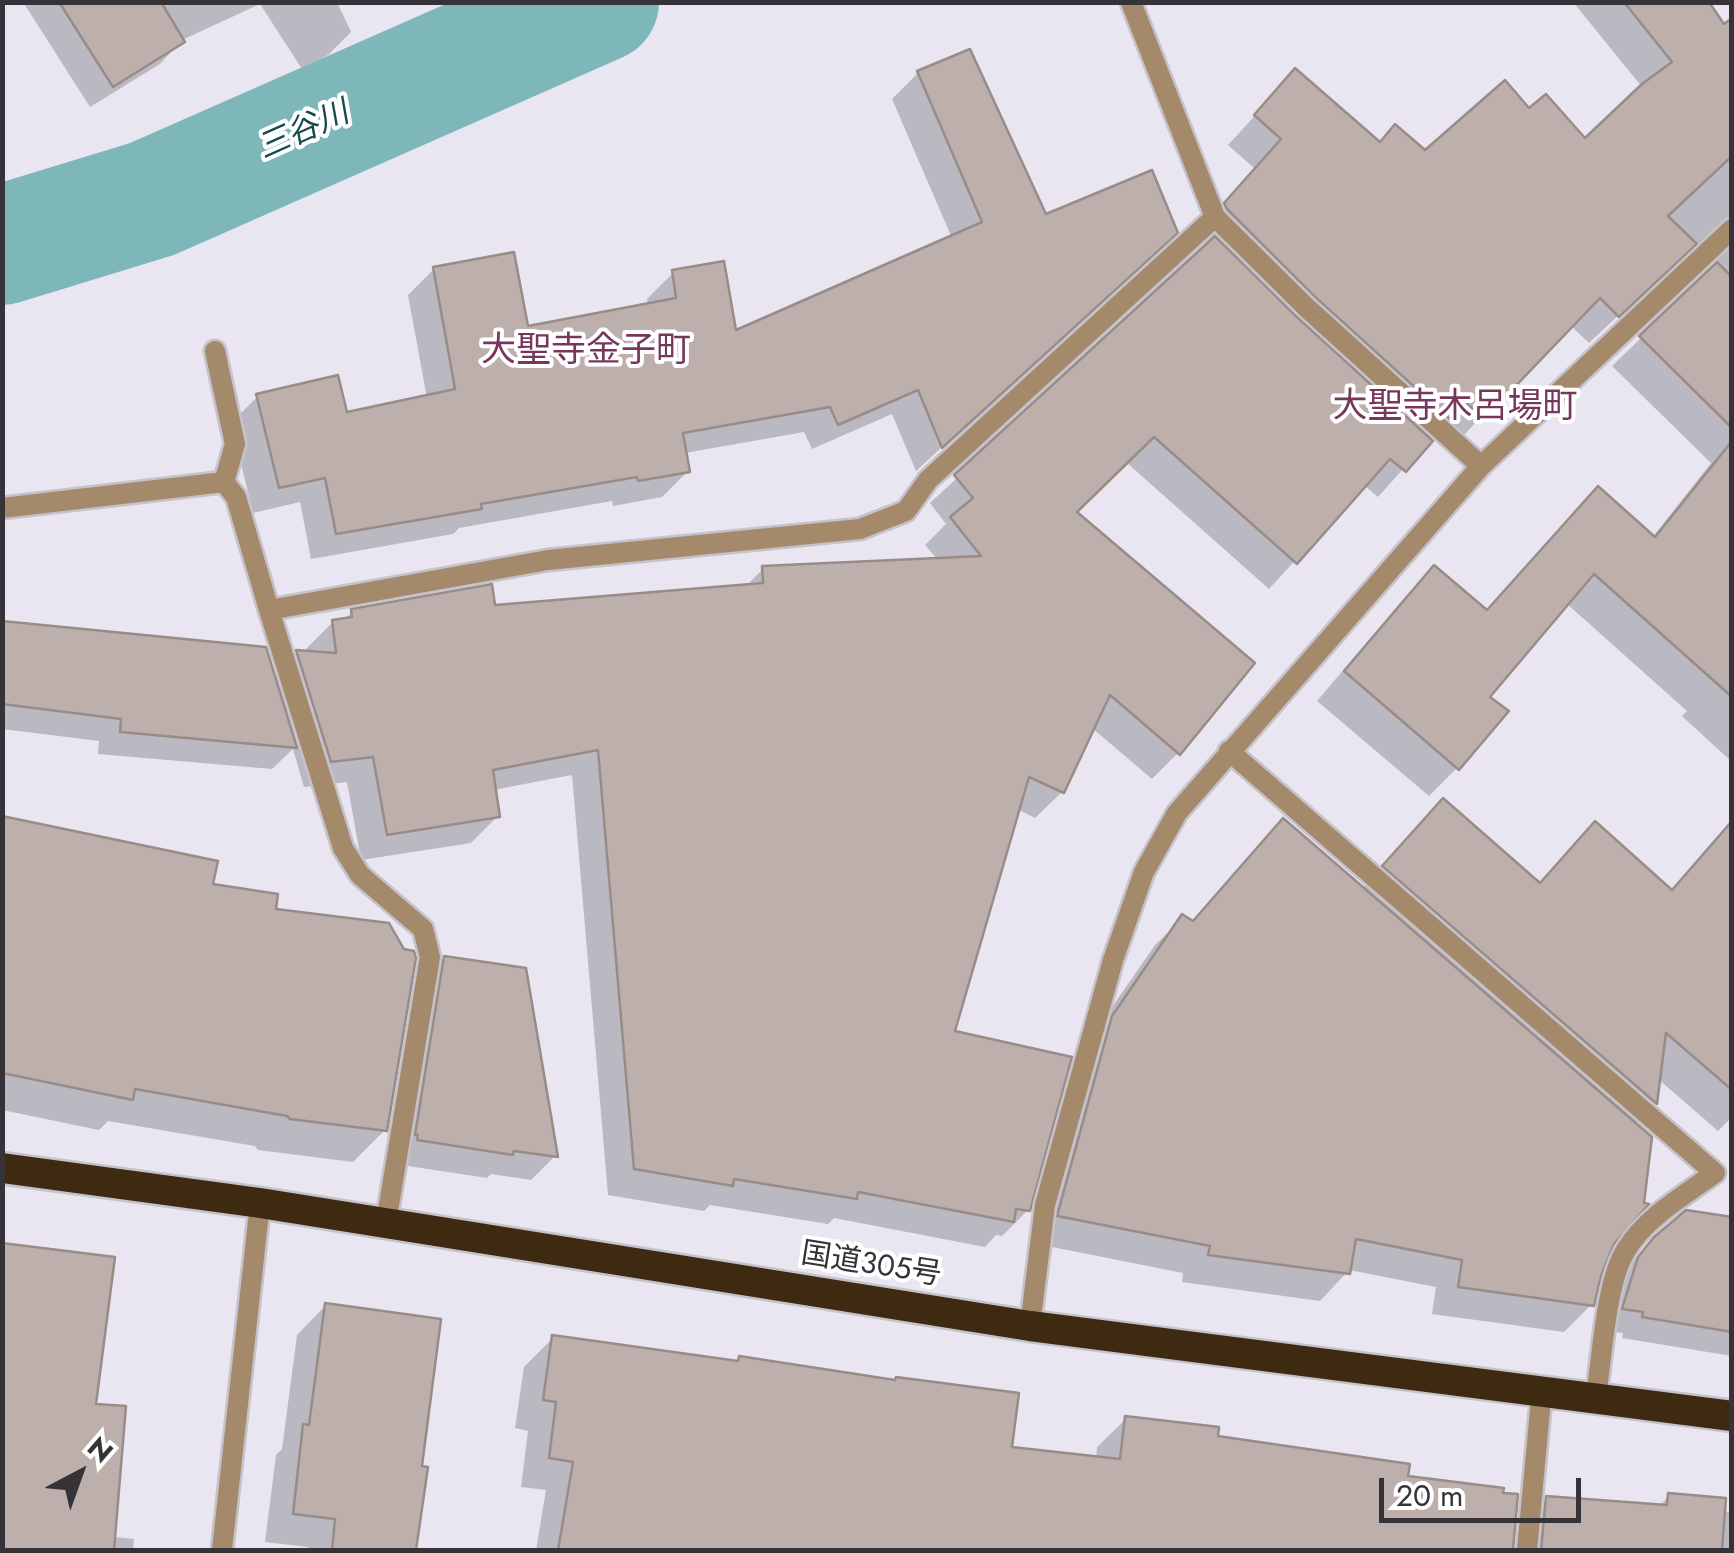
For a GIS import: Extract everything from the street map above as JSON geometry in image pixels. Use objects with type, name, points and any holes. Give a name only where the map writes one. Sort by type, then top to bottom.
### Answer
[{"type":"highway","name":"国道305号","points":[[2,1168],[260,1203],[1030,1326],[1732,1416]]},
{"type":"street","points":[[1131,2],[1215,217],[1306,307],[1481,466]]},
{"type":"street","points":[[269,610],[548,560],[860,529],[906,512],[928,480],[1215,217]]},
{"type":"street","points":[[1030,1326],[1045,1204],[1113,960],[1144,872],[1177,813],[1481,466],[1732,229]]},
{"type":"street","points":[[215,351],[235,444],[224,482]]},
{"type":"street","points":[[224,482],[236,497],[344,848],[360,876],[423,928],[430,957],[386,1223]]},
{"type":"street","points":[[2,508],[224,482]]},
{"type":"street","points":[[1229,750],[1723,1169],[1651,1221],[1626,1250],[1614,1278],[1596,1396]]},
{"type":"street","points":[[222,1550],[260,1203]]},
{"type":"street","points":[[1528,1550],[1542,1390]]},
{"type":"building","points":[[59,2],[161,2],[185,42],[113,87]]},
{"type":"building","points":[[1624,2],[1709,2],[1724,24],[1732,18],[1732,156],[1668,216],[1697,244],[1619,317],[1600,298],[1484,419],[1466,403],[1451,420],[1315,297],[1227,209],[1224,203],[1281,139],[1254,115],[1295,68],[1380,142],[1395,124],[1425,150],[1505,80],[1529,108],[1546,94],[1585,138],[1642,84],[1672,62]]},
{"type":"building","points":[[970,49],[1046,214],[1152,170],[1178,233],[942,448],[918,390],[838,425],[830,407],[683,433],[690,472],[638,481],[637,477],[481,504],[482,509],[336,534],[325,478],[279,488],[256,394],[338,375],[347,412],[455,389],[433,267],[514,252],[528,326],[676,298],[672,270],[724,261],[736,330],[982,222],[917,71]]},
{"type":"building","points":[[1215,236],[1433,441],[1406,472],[1390,459],[1297,564],[1154,437],[1077,512],[1255,663],[1180,755],[1110,695],[1064,793],[1029,777],[955,1031],[1072,1057],[1030,1211],[1016,1209],[1014,1222],[858,1192],[857,1199],[734,1179],[733,1186],[634,1169],[598,750],[493,770],[500,817],[387,835],[373,757],[331,762],[296,650],[336,653],[332,620],[352,617],[351,609],[492,584],[495,605],[763,583],[762,566],[981,556],[950,517],[973,498],[954,475]]},
{"type":"building","points":[[1717,262],[1732,277],[1732,428],[1639,336]]},
{"type":"building","points":[[1732,441],[1732,697],[1594,574],[1490,697],[1509,711],[1459,770],[1344,671],[1434,565],[1487,610],[1598,486],[1655,537]]},
{"type":"building","points":[[2,621],[266,647],[297,748],[120,732],[121,719],[2,704]]},
{"type":"building","points":[[1443,798],[1540,883],[1595,821],[1672,890],[1732,821],[1732,1090],[1666,1033],[1657,1104],[1382,866]]},
{"type":"building","points":[[2,816],[218,861],[213,884],[278,894],[276,909],[389,923],[404,949],[414,951],[416,958],[387,1131],[290,1119],[135,1089],[133,1100],[2,1073]]},
{"type":"building","points":[[1283,818],[1652,1137],[1644,1203],[1649,1204],[1614,1244],[1594,1306],[1458,1287],[1462,1260],[1356,1239],[1350,1274],[1208,1255],[1210,1246],[1057,1216],[1112,1016],[1182,914],[1193,921]]},
{"type":"building","points":[[444,956],[526,968],[558,1157],[514,1151],[513,1155],[417,1140]]},
{"type":"building","points":[[1686,1210],[1732,1217],[1732,1332],[1642,1317],[1643,1312],[1622,1309],[1638,1257],[1654,1237]]},
{"type":"building","points":[[2,1243],[115,1257],[96,1404],[126,1406],[114,1550],[2,1550]]},
{"type":"building","points":[[325,1303],[441,1319],[422,1466],[428,1467],[416,1550],[332,1550],[335,1519],[293,1514],[303,1424],[309,1425]]},
{"type":"building","points":[[552,1335],[1019,1393],[1012,1447],[1120,1459],[1125,1416],[1219,1427],[1218,1436],[1410,1464],[1408,1476],[1504,1488],[1503,1493],[1518,1494],[1513,1550],[558,1550],[573,1462],[549,1458],[556,1402],[543,1400]]},
{"type":"building","points":[[1668,1493],[1726,1498],[1722,1550],[1541,1550],[1546,1496],[1667,1505]]},
{"type":"waterway","name":"三谷川","points":[[2,245],[152,199],[599,2]]},
{"type":"district","name":"大聖寺金子町","points":[[586,353]]},
{"type":"district","name":"大聖寺木呂場町","points":[[1455,409]]}]
